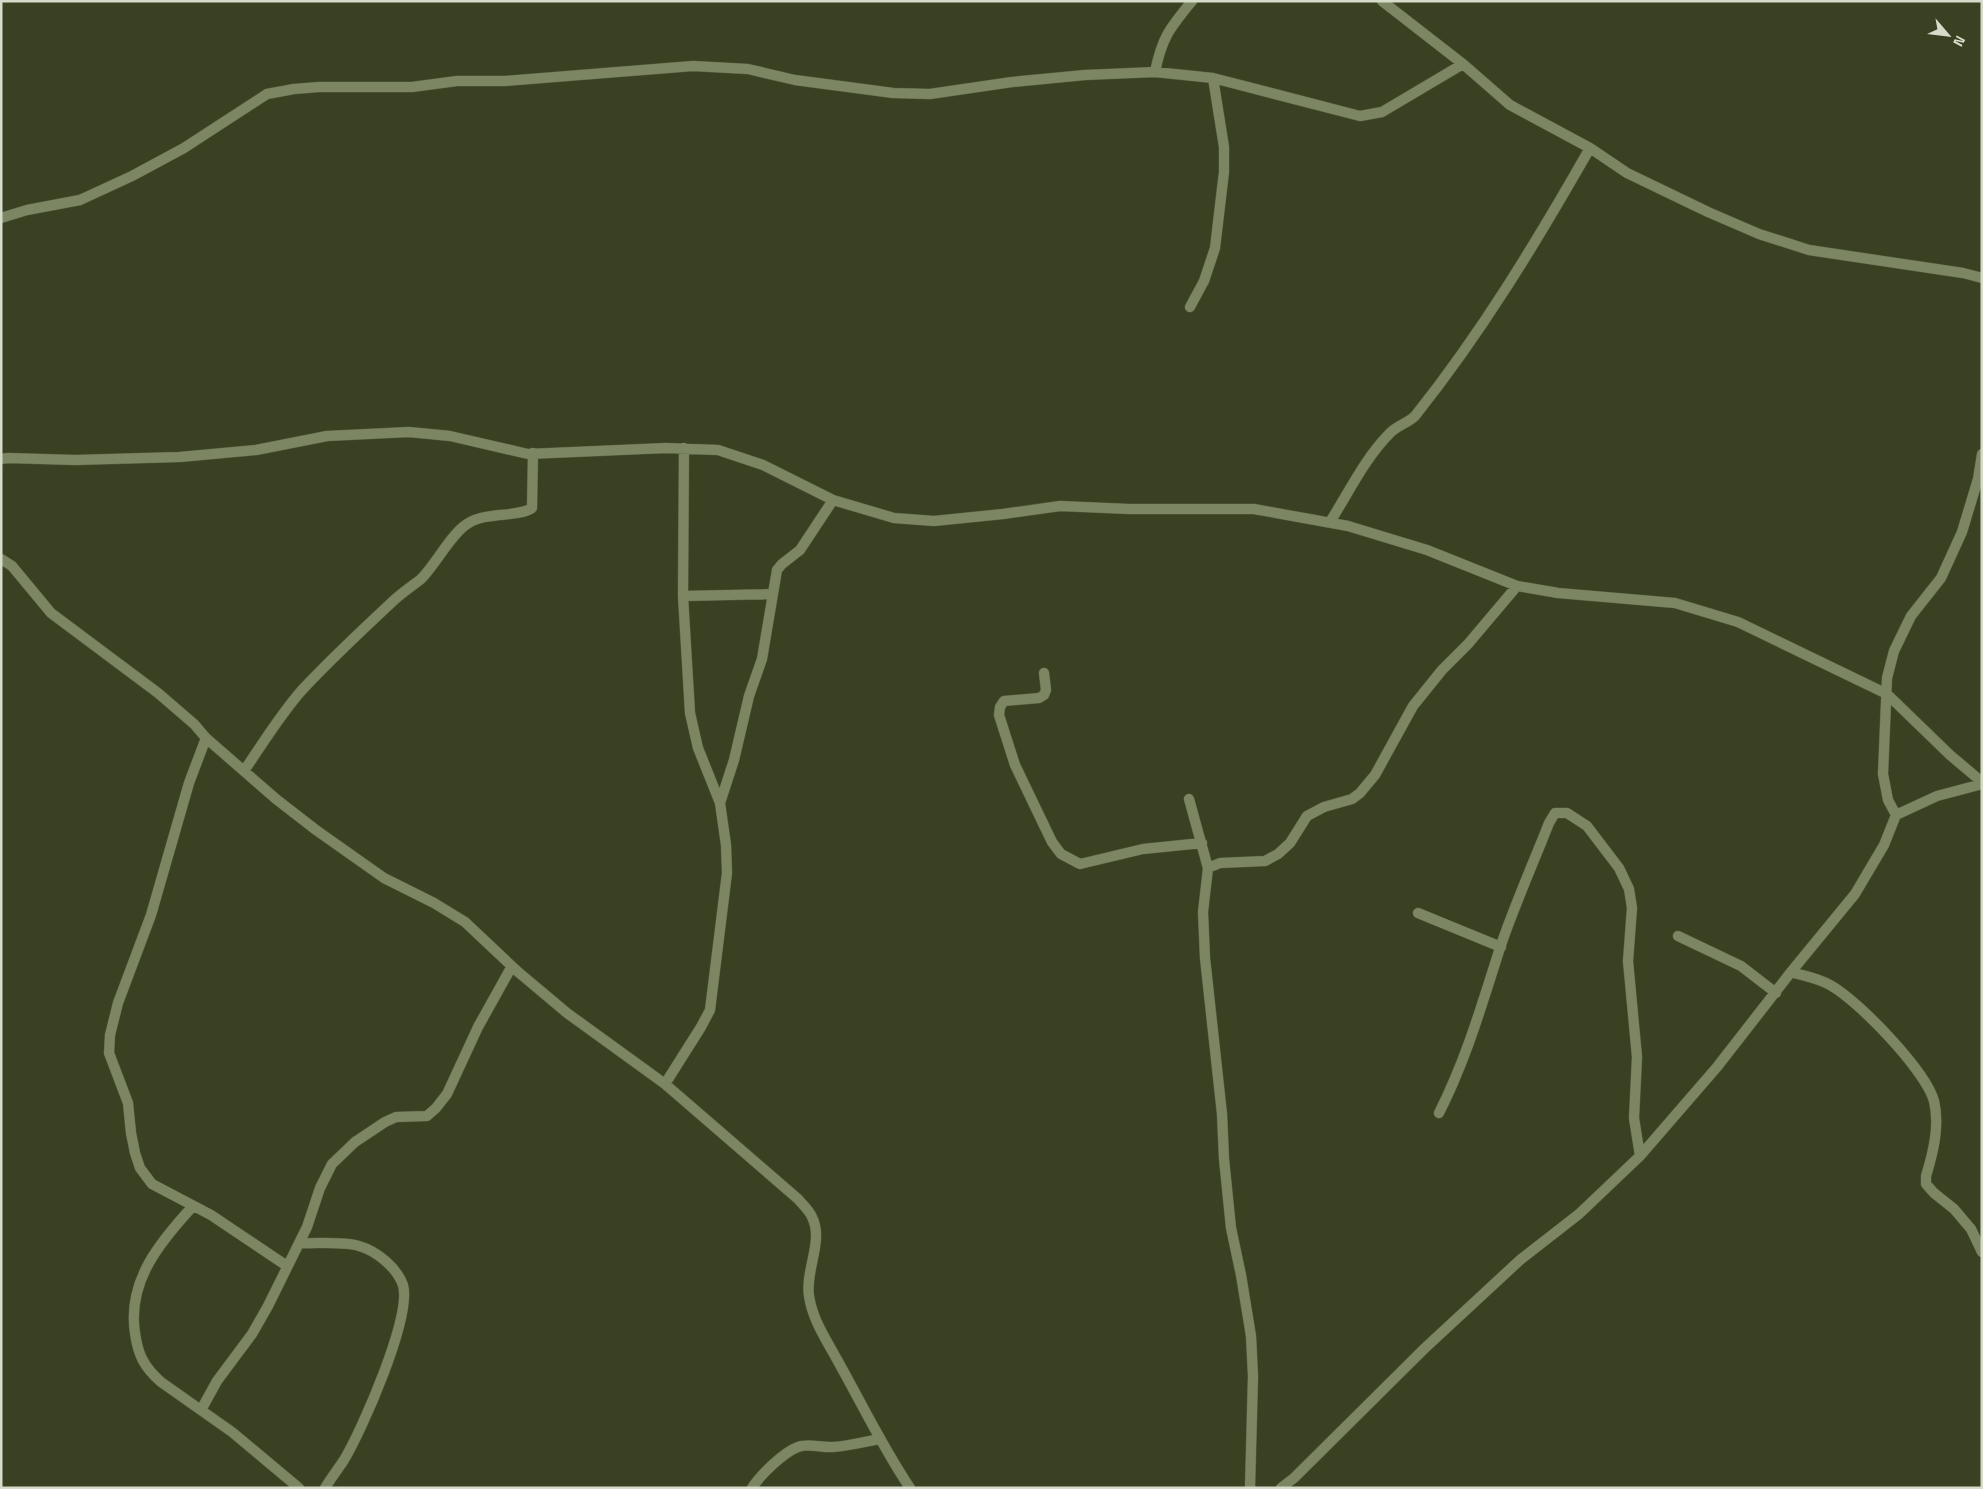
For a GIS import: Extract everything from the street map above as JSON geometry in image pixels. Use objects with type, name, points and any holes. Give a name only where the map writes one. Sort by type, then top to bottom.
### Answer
[{"type":"street","points":[[1155,72],[1163,40],[1192,1]]},
{"type":"street","points":[[1382,1],[1463,64],[1510,105],[1590,148],[1627,173],[1717,216],[1759,234],[1809,250],[1982,278]]},
{"type":"street","points":[[1,218],[27,210],[80,200],[132,176],[184,148],[267,94],[294,89],[319,87],[412,87],[457,81],[505,81],[693,66],[748,69],[795,80],[893,93],[930,94],[1012,82],[1084,75],[1155,72],[1213,78],[1360,116],[1382,112],[1463,64]]},
{"type":"street","points":[[1190,307],[1204,281],[1216,248],[1224,172],[1224,147],[1213,78]]},
{"type":"street","points":[[1330,522],[1371,455],[1396,428],[1409,422],[1415,416],[1475,337],[1553,214],[1590,148]]},
{"type":"street","points":[[1,459],[75,460],[180,457],[256,450],[327,436],[410,432],[442,435],[534,453],[684,448],[718,450],[748,459],[833,500],[894,518],[934,521],[1060,506],[1130,509],[1254,510],[1330,522],[1427,550],[1517,586],[1558,593],[1675,603],[1738,622],[1887,694],[1982,783]]},
{"type":"street","points":[[666,1084],[710,1010],[727,873],[726,846],[720,803],[698,748],[690,714],[683,596],[684,448]]},
{"type":"street","points":[[244,771],[271,730],[301,692],[392,601],[420,579],[467,524],[486,516],[526,511],[532,508],[534,453]]},
{"type":"street","points":[[1896,815],[1888,800],[1883,774],[1887,678],[1894,651],[1911,616],[1941,578],[1962,532],[1978,479],[1982,454]]},
{"type":"street","points":[[720,803],[734,760],[749,696],[762,659],[776,575],[780,566],[800,550],[833,500]]},
{"type":"street","points":[[1,559],[12,566],[51,613],[158,693],[194,724],[206,738],[310,825],[384,878],[434,903],[465,922],[512,966],[567,1013],[666,1084],[798,1199],[813,1218],[816,1239],[807,1284],[816,1323],[879,1439],[910,1488]]},
{"type":"street","points":[[1208,868],[1220,864],[1265,861],[1278,854],[1290,843],[1307,816],[1324,807],[1352,799],[1360,793],[1375,775],[1413,706],[1442,670],[1468,644],[1517,586]]},
{"type":"street","points":[[683,596],[773,594]]},
{"type":"street","points":[[1044,673],[1046,690],[1044,696],[1004,701],[1000,707],[999,715],[1014,765],[1039,818],[1061,854],[1080,864],[1143,849],[1202,843]]},
{"type":"street","points":[[206,738],[189,783],[151,915],[118,1003],[110,1035],[110,1053],[128,1103],[131,1133],[140,1168],[152,1184],[193,1206],[287,1266]]},
{"type":"street","points":[[1281,1488],[1294,1478],[1425,1348],[1520,1260],[1579,1214],[1640,1156],[1717,1067],[1855,894],[1884,845],[1896,815],[1937,796],[1982,783]]},
{"type":"street","points":[[1189,799],[1208,868],[1203,912],[1205,958],[1222,1114],[1224,1159],[1231,1228],[1247,1306],[1252,1366],[1250,1488]]},
{"type":"street","points":[[1439,1113],[1453,1086],[1474,1032],[1501,947],[1550,823],[1555,813],[1567,813],[1587,826],[1606,849],[1620,868],[1629,889],[1632,908],[1628,961],[1637,1057],[1634,1118],[1640,1156]]},
{"type":"street","points":[[1418,913],[1501,947]]},
{"type":"street","points":[[1678,936],[1741,966],[1776,993]]},
{"type":"street","points":[[201,1410],[217,1380],[252,1334],[268,1306],[310,1220],[320,1188],[332,1164],[340,1154],[371,1130],[385,1122],[396,1117],[427,1116],[436,1108],[447,1094],[478,1027],[512,966]]},
{"type":"street","points":[[1791,972],[1818,979],[1832,986],[1850,1000],[1879,1027],[1926,1084],[1934,1101],[1937,1130],[1926,1176],[1926,1184],[1954,1209],[1972,1229],[1982,1252]]},
{"type":"street","points":[[193,1206],[164,1239],[139,1283],[134,1300],[134,1324],[139,1356],[152,1375],[232,1432],[298,1488]]},
{"type":"street","points":[[299,1243],[360,1246],[387,1262],[396,1272],[403,1285],[404,1298],[398,1330],[371,1402],[344,1459],[325,1488]]},
{"type":"street","points":[[752,1488],[768,1470],[796,1447],[807,1445],[818,1448],[835,1447],[879,1439]]}]
